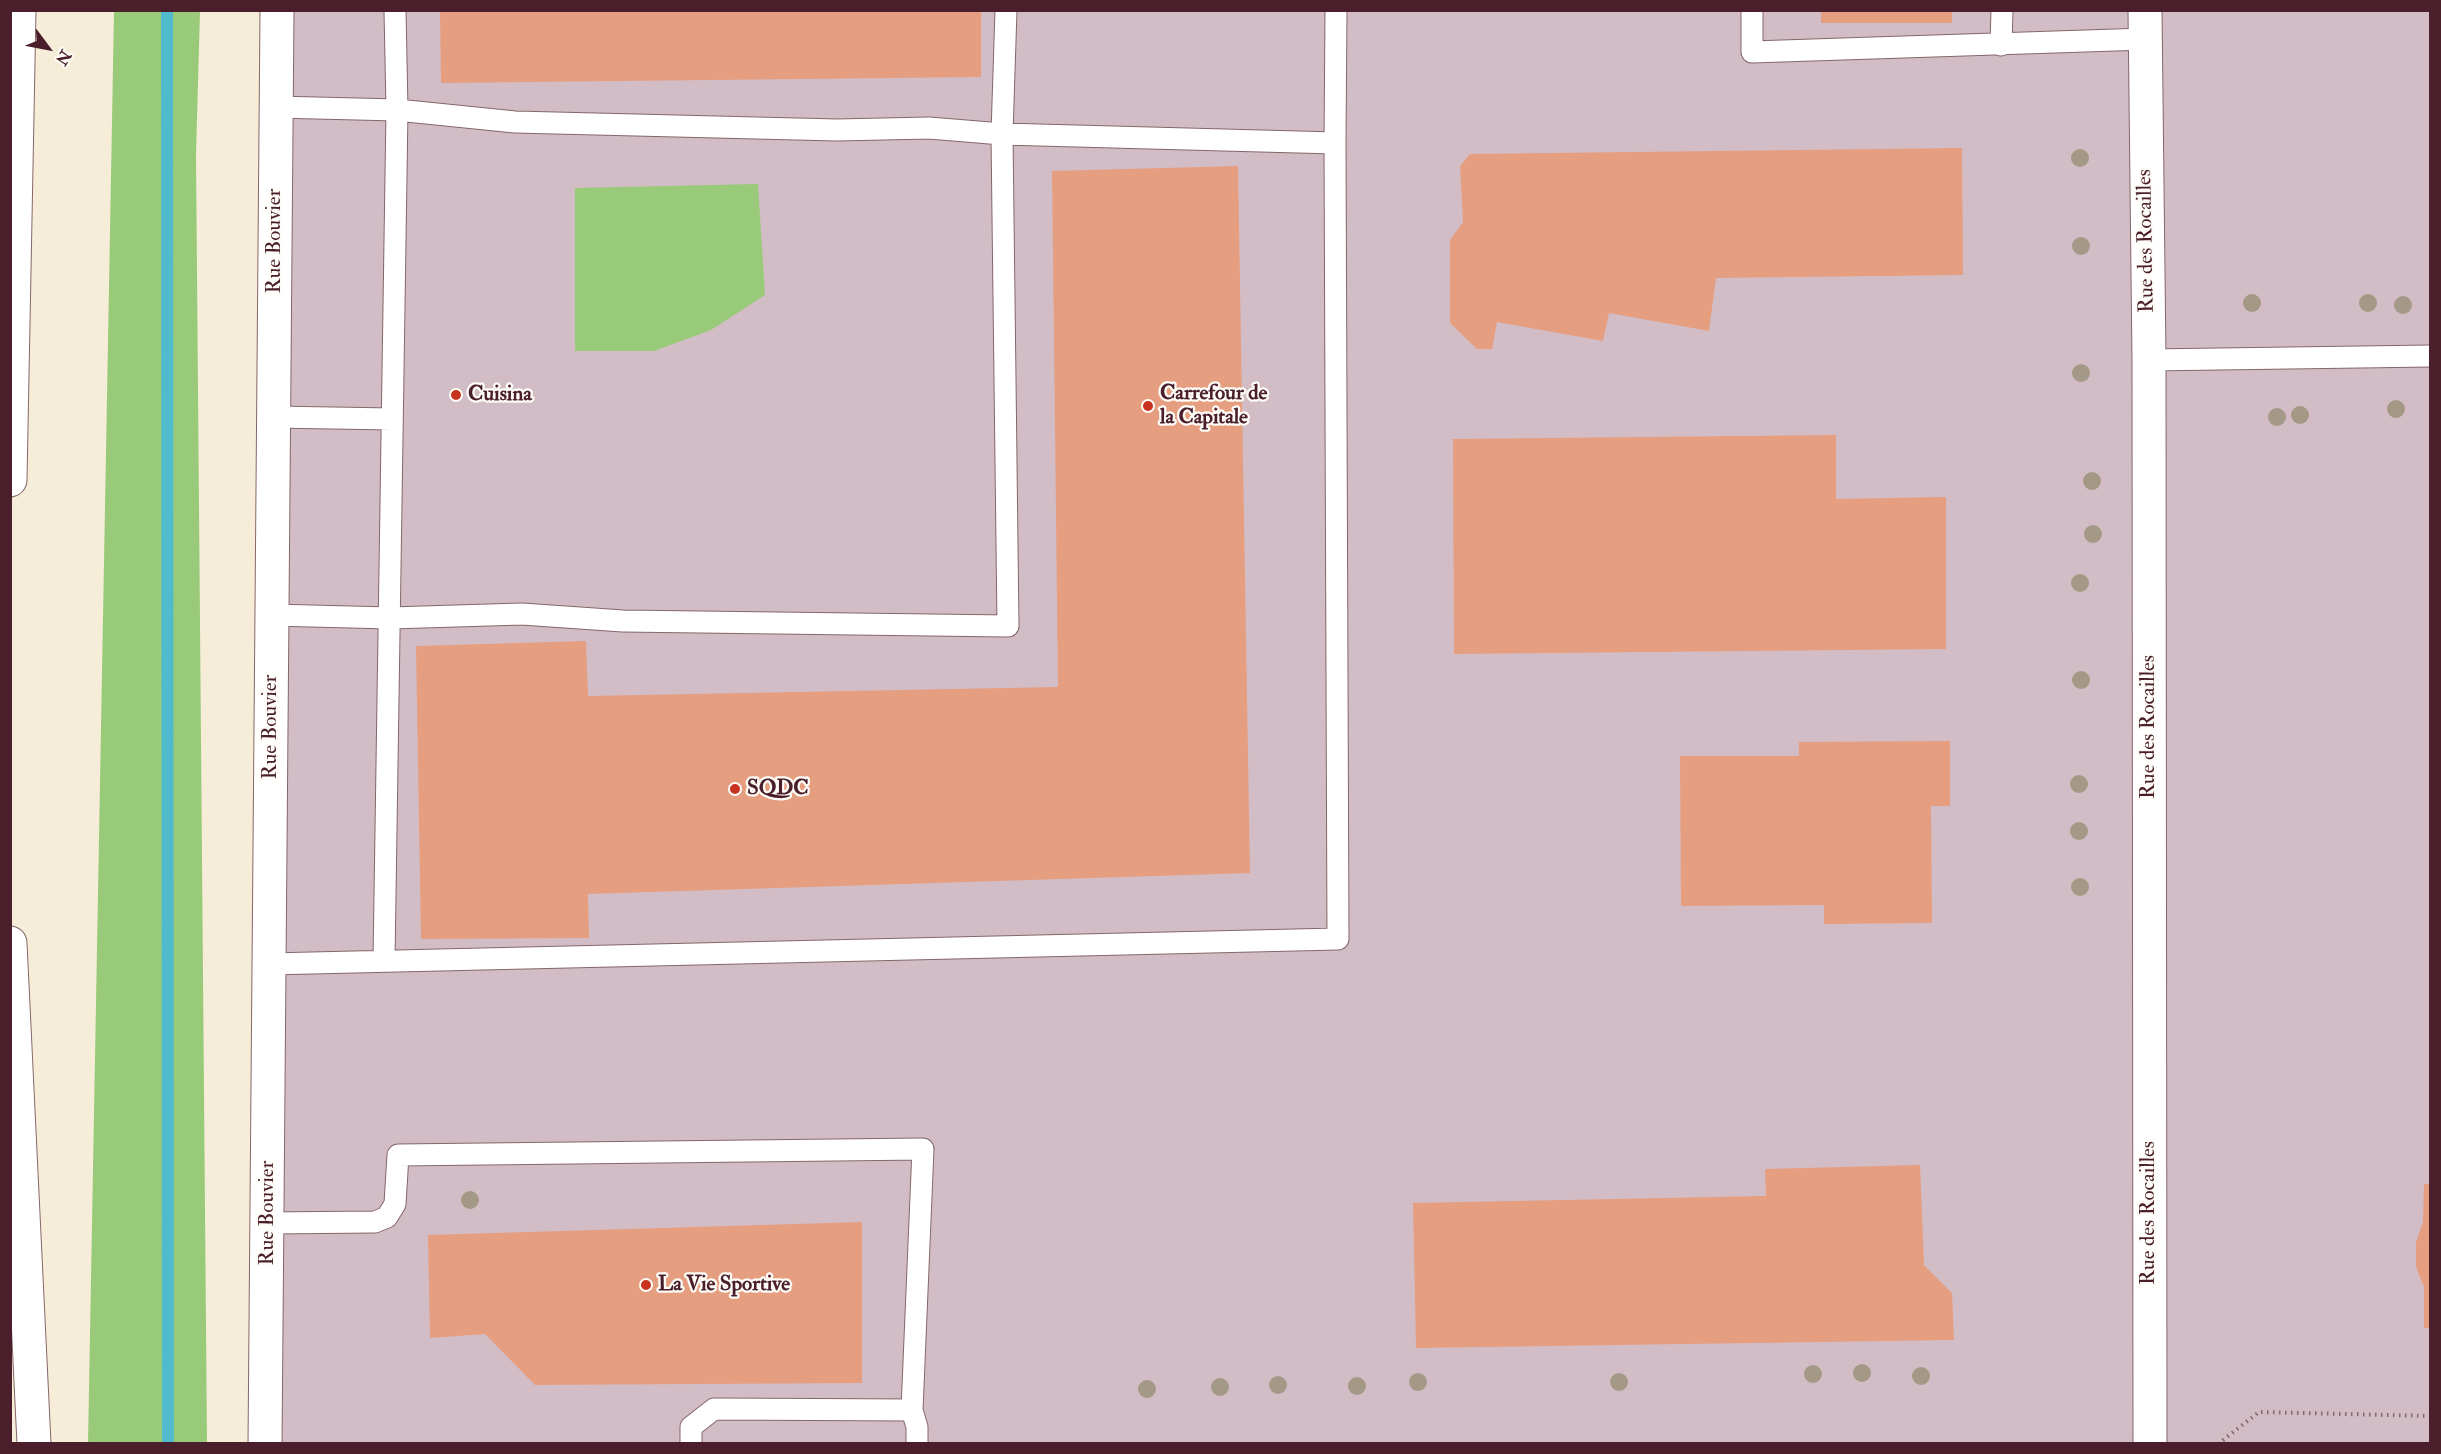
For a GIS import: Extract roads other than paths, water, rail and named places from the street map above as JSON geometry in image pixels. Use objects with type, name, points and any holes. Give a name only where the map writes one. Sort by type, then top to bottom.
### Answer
[{"type":"main road","points":[[10,480],[19,10]]},
{"type":"main road","name":"Rue Bouvier","points":[[265,1443],[277,10]]},
{"type":"main road","name":"Rue des Rocailles","points":[[2145,25],[2149,360],[2150,1443]]},
{"type":"main road","points":[[10,943],[34,1443]]},
{"type":"lane","points":[[384,961],[398,110],[395,10]]},
{"type":"lane","points":[[272,615],[390,618],[522,614],[623,621],[1008,626],[1002,134],[1006,10]]},
{"type":"lane","points":[[269,964],[1338,939],[1336,10]]},
{"type":"lane","points":[[1752,10],[1752,52],[2001,45],[2145,25]]},
{"type":"lane","points":[[2001,45],[2002,10]]},
{"type":"lane","points":[[276,107],[398,110],[514,122],[837,130],[929,128],[1002,134],[1335,142]]},
{"type":"lane","points":[[2149,360],[2430,356]]},
{"type":"lane","points":[[273,417],[392,419]]},
{"type":"lane","points":[[268,1223],[375,1222],[387,1217],[395,1204],[398,1155],[923,1149],[912,1410],[917,1427],[917,1443]]},
{"type":"lane","points":[[691,1443],[691,1427],[714,1409],[912,1410]]},
{"type":"waterway","points":[[167,10],[168,1444]]},
{"type":"place","name":"Cuisina","points":[[456,395]]},
{"type":"place","name":"Carrefour de la Capitale","points":[[1148,406]]},
{"type":"place","name":"SQDC","points":[[735,789]]},
{"type":"place","name":"La Vie Sportive","points":[[646,1285]]}]
